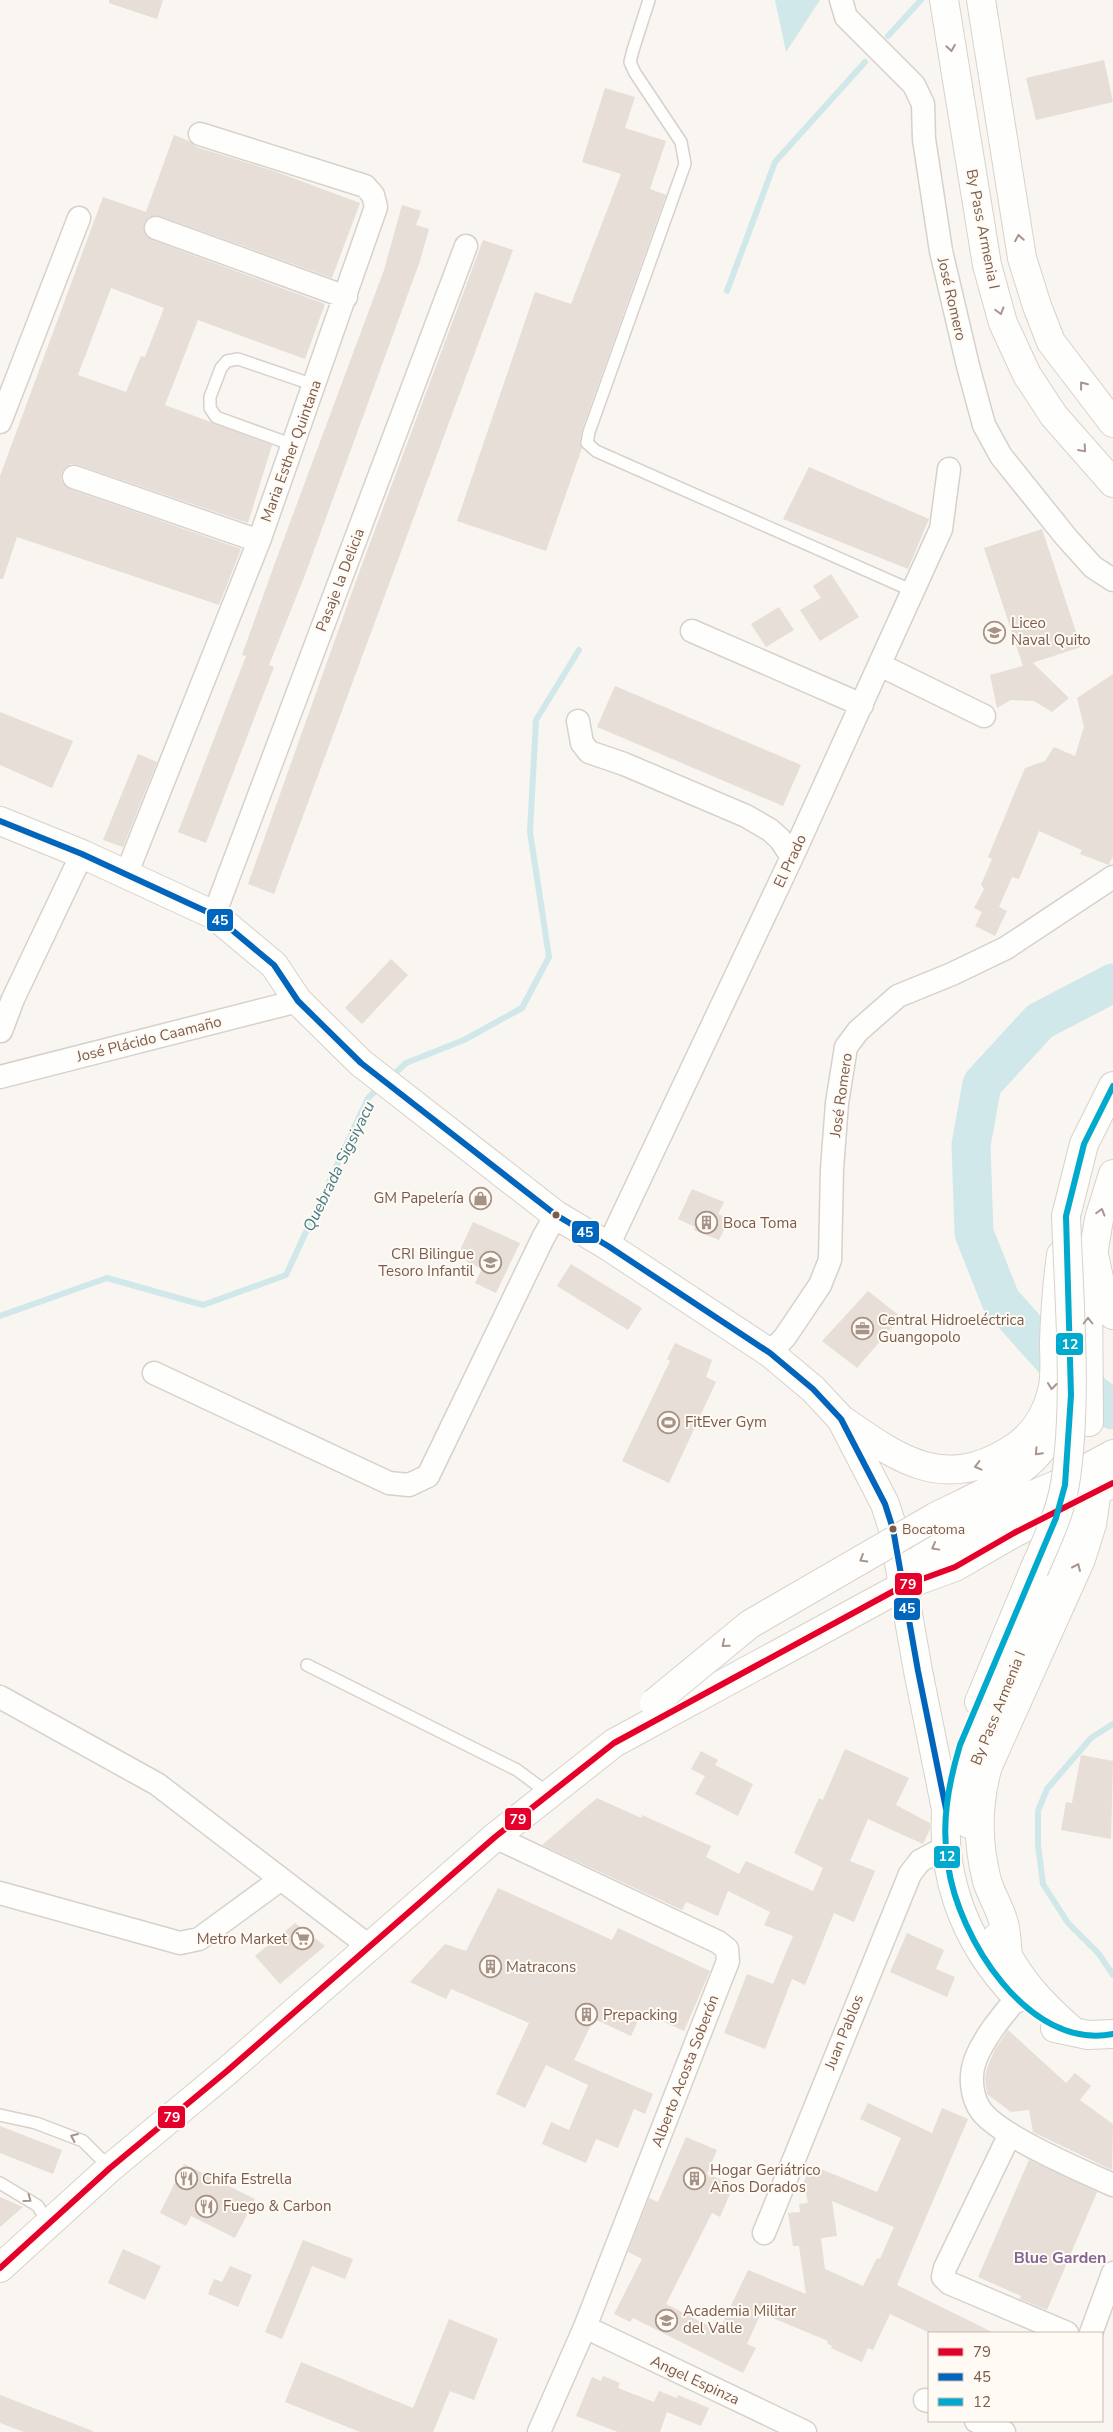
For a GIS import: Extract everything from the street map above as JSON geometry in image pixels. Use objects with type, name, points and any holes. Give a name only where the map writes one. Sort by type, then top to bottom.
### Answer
[{"type":"main road","name":"By Pass Armenia I","points":[[944,0],[987,265],[1004,323],[1027,375],[1054,416],[1113,482]]},
{"type":"main road","points":[[982,0],[1022,258],[1034,298],[1051,342],[1113,423]]},
{"type":"main road","points":[[0,821],[82,854],[214,914],[274,965],[298,1002],[361,1063],[556,1215],[608,1246],[770,1353],[813,1389],[841,1419],[884,1448],[909,1462],[938,1469],[964,1470],[989,1463],[1021,1444],[1032,1433],[1045,1412],[1052,1390],[1055,1295],[1066,1216]]},
{"type":"main road","name":"By Pass Armenia I","points":[[1074,2032],[1032,1994],[1008,1959],[986,1910],[972,1858],[968,1805],[970,1778],[968,1749],[1056,1518],[1065,1485],[1071,1395],[1066,1216],[1084,1144],[1113,1086]]},
{"type":"main road","name":"By Pass Armenia I","points":[[1074,2032],[1054,2027],[1017,1998],[995,1973],[978,1949],[964,1923],[954,1895],[946,1847],[946,1809],[951,1776],[968,1749],[1054,1576],[1082,1482],[1087,1452],[1088,1422],[1088,1285],[1099,1219],[1113,1174]]},
{"type":"main road","points":[[1093,1250],[1103,1297],[1113,1316]]},
{"type":"main road","points":[[0,2268],[110,2168],[370,1947],[494,1838],[548,1793],[614,1743],[654,1704],[750,1624],[1013,1475],[1039,1452],[1049,1440],[1071,1395]]},
{"type":"main road","points":[[841,1419],[885,1504],[893,1529],[946,1809]]},
{"type":"main road","points":[[614,1743],[904,1586],[954,1567],[1107,1472]]},
{"type":"main road","points":[[1008,1959],[1004,1922],[988,1882],[980,1847],[979,1815],[982,1787],[988,1766],[1081,1559],[1107,1472]]},
{"type":"main road","points":[[1074,2032],[1110,2034]]},
{"type":"street","name":"José Romero","points":[[841,0],[846,18],[914,85],[922,104],[924,139],[941,251],[984,425],[1001,456],[1054,522],[1094,567],[1113,580]]},
{"type":"street","name":"Maria Esther Quintana","points":[[126,875],[259,541],[376,207],[373,195],[365,186],[200,134]]},
{"type":"street","points":[[0,422],[79,218]]},
{"type":"street","points":[[156,228],[346,297]]},
{"type":"street","name":"Pasaje la Delicia","points":[[214,914],[466,246]]},
{"type":"street","name":"El Prado","points":[[608,1246],[792,857],[941,529],[948,468]]},
{"type":"street","points":[[74,477],[259,541]]},
{"type":"street","points":[[692,631],[862,705]]},
{"type":"street","points":[[880,665],[984,716]]},
{"type":"street","points":[[578,721],[582,743],[590,752],[624,764],[746,816],[775,834],[792,857]]},
{"type":"street","points":[[1,1031],[10,1004],[82,854]]},
{"type":"street","name":"José Romero","points":[[770,1353],[785,1337],[820,1285],[830,1260],[832,1169],[837,1102],[846,1047],[858,1031],[898,996],[952,974],[1006,948],[1113,877]]},
{"type":"street","name":"José Plácido Caamaño","points":[[0,1077],[298,1002]]},
{"type":"street","points":[[154,1373],[389,1483],[409,1485],[428,1476],[543,1238],[556,1215]]},
{"type":"street","points":[[0,1697],[157,1784],[370,1947]]},
{"type":"street","name":"Alberto Acosta Soberón","points":[[494,1838],[718,1942],[727,1949],[728,1961],[584,2327],[540,2432]]},
{"type":"street","name":"Juan Pablos","points":[[764,2233],[910,1874],[920,1861],[946,1847]]},
{"type":"street","points":[[0,1893],[180,1943],[199,1940],[282,1879]]},
{"type":"street","points":[[1017,1998],[982,2045],[972,2071],[972,2092],[983,2113],[1010,2134],[1113,2185]]},
{"type":"street","points":[[1010,2134],[945,2268],[944,2278],[949,2283],[1065,2332]]},
{"type":"street","points":[[1091,2332],[1113,2273]]},
{"type":"street","name":"Angel Espinza","points":[[584,2327],[805,2432]]},
{"type":"street","points":[[979,2422],[1004,2432]]},
{"type":"lane","points":[[649,0],[630,62],[635,73],[681,142],[685,164],[589,432],[587,443],[596,451],[913,591]]},
{"type":"lane","points":[[293,445],[216,417],[210,408],[210,396],[221,368],[227,361],[238,359],[314,385]]},
{"type":"lane","points":[[307,1665],[517,1770],[548,1793]]},
{"type":"lane","points":[[0,2115],[36,2123],[83,2141],[110,2168]]},
{"type":"lane","points":[[0,2182],[38,2206],[48,2224]]},
{"type":"water","points":[[775,0],[820,0],[786,52]]},
{"type":"building","points":[[109,0],[163,0],[157,19],[109,3]]},
{"type":"building","points":[[1104,60],[1113,102],[1036,120],[1026,78]]},
{"type":"building","points":[[605,88],[635,97],[625,128],[666,141],[650,189],[666,195],[582,430],[580,442],[582,448],[546,551],[457,521],[535,292],[571,304],[621,174],[582,162]]},
{"type":"building","points":[[174,135],[189,141],[196,147],[274,171],[360,203],[332,278],[160,216],[148,218],[144,224],[146,236],[152,240],[325,304],[305,359],[198,320],[165,405],[272,445],[248,523],[78,465],[71,464],[62,472],[61,480],[70,489],[241,549],[219,605],[17,537],[3,579],[0,579],[0,476],[103,197],[146,212]],"holes":[[[111,288],[164,308],[145,357],[141,356],[126,392],[78,375]]]},
{"type":"building","points":[[402,205],[421,211],[416,225],[429,229],[420,261],[305,575],[269,665],[274,667],[206,843],[178,832],[246,656],[242,655],[384,270]]},
{"type":"building","points":[[483,240],[513,250],[274,894],[248,884],[357,578]]},
{"type":"building","points":[[809,467],[929,519],[908,569],[783,519]]},
{"type":"building","points":[[1042,529],[1081,647],[1023,666],[984,548]]},
{"type":"building","points":[[831,574],[859,617],[820,641],[800,610],[821,598],[813,586]]},
{"type":"building","points":[[779,607],[794,630],[766,647],[751,624]]},
{"type":"building","points":[[1033,663],[1069,698],[1052,712],[1034,701],[1011,700],[997,708],[990,675]]},
{"type":"building","points":[[1113,674],[1113,856],[1109,865],[1080,854],[1082,850],[1039,831],[1019,879],[1012,877],[999,907],[1007,911],[995,936],[975,926],[982,912],[974,908],[984,889],[981,885],[992,859],[988,857],[1025,768],[1045,761],[1054,747],[1075,756],[1084,727],[1077,698]]},
{"type":"building","points":[[615,686],[801,765],[783,806],[597,727]]},
{"type":"building","points":[[0,712],[73,741],[52,788],[0,765]]},
{"type":"building","points":[[138,754],[157,762],[123,847],[103,840]]},
{"type":"building","points":[[391,959],[408,975],[362,1024],[345,1008]]},
{"type":"building","name":"Boca Toma","points":[[692,1189],[724,1202],[718,1214],[729,1219],[719,1240],[694,1230],[695,1227],[678,1219]]},
{"type":"building","name":"CRI Bilingue Tesoro Infantil","points":[[473,1222],[520,1243],[496,1293],[475,1283],[482,1269],[457,1257]]},
{"type":"building","points":[[571,1264],[642,1308],[628,1330],[557,1286]]},
{"type":"building","name":"Central Hidroeléctrica Guangopolo","points":[[868,1291],[901,1317],[857,1368],[822,1341]]},
{"type":"building","name":"FitEver Gym","points":[[675,1343],[712,1360],[706,1377],[716,1382],[669,1483],[622,1461],[670,1361],[667,1359]]},
{"type":"building","points":[[845,1749],[909,1778],[896,1805],[930,1823],[930,1829],[923,1844],[868,1819],[850,1861],[875,1871],[854,1922],[834,1913],[805,1985],[792,1979],[765,2049],[724,2033],[747,1974],[773,1984],[793,1936],[764,1925],[770,1912],[728,1891],[718,1916],[686,1902],[682,1910],[542,1845],[597,1798],[641,1818],[642,1815],[711,1846],[706,1857],[739,1874],[746,1861],[813,1891],[823,1868],[794,1853],[819,1798],[823,1800]]},
{"type":"building","points":[[701,1751],[718,1760],[715,1765],[753,1784],[738,1816],[695,1794],[705,1776],[691,1769]]},
{"type":"building","points":[[1081,1755],[1113,1761],[1111,1839],[1061,1830],[1066,1802],[1072,1803]]},
{"type":"building","points":[[498,1888],[612,1940],[618,1928],[710,1971],[684,2031],[642,2012],[631,2036],[594,2019],[574,2060],[653,2094],[645,2114],[634,2109],[618,2148],[596,2139],[586,2163],[542,2144],[551,2122],[569,2130],[588,2085],[546,2065],[525,2108],[496,2094],[529,2023],[451,1989],[446,1999],[410,1982],[445,1944],[466,1951]]},
{"type":"building","points":[[295,1923],[325,1946],[280,1984],[255,1956]]},
{"type":"building","points":[[907,1933],[944,1950],[936,1969],[955,1977],[947,1997],[890,1972]]},
{"type":"building","points":[[1008,2030],[1066,2083],[1075,2073],[1091,2086],[1080,2100],[1113,2124],[1112,2170],[1033,2132],[1029,2110],[1011,2112],[987,2094],[985,2079],[987,2068],[995,2049]]},
{"type":"building","points":[[868,2103],[932,2133],[942,2108],[968,2119],[897,2285],[992,2332],[928,2332],[890,2314],[873,2350],[868,2348],[862,2362],[831,2348],[832,2346],[827,2343],[828,2341],[761,2313],[747,2344],[756,2348],[743,2373],[633,2318],[630,2322],[614,2314],[642,2259],[628,2252],[649,2198],[658,2202],[686,2137],[717,2150],[707,2174],[734,2185],[720,2217],[712,2213],[666,2304],[719,2331],[748,2270],[806,2294],[799,2246],[793,2246],[788,2213],[800,2212],[799,2204],[808,2203],[804,2181],[811,2165],[877,2192],[901,2138],[860,2119]],"holes":[[[832,2201],[894,2227],[880,2259],[877,2258],[863,2286],[825,2269],[821,2238],[837,2236]]]},
{"type":"building","points":[[0,2126],[62,2150],[53,2174],[0,2153]]},
{"type":"building","points":[[1029,2160],[1097,2192],[1047,2310],[1020,2299],[1021,2296],[978,2277]]},
{"type":"building","name":"Fuego & Carbon","points":[[184,2164],[255,2199],[235,2238],[191,2216],[186,2226],[160,2213]]},
{"type":"building","points":[[0,2197],[23,2207],[0,2227]]},
{"type":"building","points":[[303,2240],[353,2259],[345,2279],[312,2266],[282,2339],[265,2332]]},
{"type":"building","points":[[123,2249],[161,2266],[145,2300],[108,2283]]},
{"type":"building","points":[[230,2266],[252,2275],[238,2307],[208,2294],[214,2279],[222,2282]]},
{"type":"building","points":[[449,2319],[498,2339],[474,2400],[450,2391],[433,2432],[360,2432],[285,2402],[301,2362],[413,2408]]},
{"type":"building","points":[[603,2376],[620,2383],[618,2388],[654,2402],[659,2391],[677,2398],[678,2395],[709,2408],[701,2426],[667,2412],[660,2432],[618,2432],[576,2416],[592,2377],[601,2381]]},
{"type":"building","points":[[0,2395],[93,2431],[24,2432],[0,2423]]},
{"type":"waterway","name":"Quebrada Sigsiyacu","points":[[888,36],[921,0]]},
{"type":"waterway","name":"Quebrada Sigsiyacu","points":[[727,291],[775,162],[865,62]]},
{"type":"waterway","name":"Quebrada Sigsiyacu","points":[[390,1078],[406,1063],[464,1040],[522,1008],[549,957],[530,832],[536,720],[579,650]]},
{"type":"waterway","points":[[1113,983],[1040,1021],[982,1084],[971,1145],[974,1233],[1001,1301],[1061,1368],[1113,1410]]},
{"type":"waterway","name":"Quebrada Sigsiyacu","points":[[0,1316],[107,1278],[203,1305],[286,1275],[368,1098],[381,1086]]},
{"type":"waterway","points":[[1113,1724],[1091,1738],[1047,1789],[1038,1811],[1038,1845],[1043,1884],[1068,1923],[1099,1954],[1113,1975]]},
{"type":"transit line","name":"45","points":[[0,821],[82,854],[214,915],[274,965],[298,1001],[361,1063],[556,1215],[608,1246],[770,1353],[813,1389],[841,1419],[885,1504],[893,1529],[918,1671],[946,1809]]},
{"type":"transit line","name":"12","points":[[1113,1086],[1084,1144],[1066,1216],[1071,1395],[1065,1485],[1056,1518],[960,1745],[949,1790],[945,1835],[948,1865],[954,1894],[966,1924],[982,1955],[1002,1983],[1026,2007],[1053,2025],[1082,2035],[1113,2034]]},
{"type":"transit line","name":"79","points":[[0,2268],[110,2168],[227,2071],[495,1837],[614,1743],[903,1586],[955,1567],[1014,1533],[1113,1483]]},
{"type":"place","name":"Liceo Naval Quito","points":[[995,632]]},
{"type":"place","name":"GM Papelería","points":[[480,1198]]},
{"type":"place","name":"Boca Toma","points":[[707,1223]]},
{"type":"place","name":"CRI Bilingue Tesoro Infantil","points":[[490,1263]]},
{"type":"place","name":"Central Hidroeléctrica Guangopolo","points":[[862,1329]]},
{"type":"place","name":"FitEver Gym","points":[[669,1422]]},
{"type":"place","name":"Bocatoma","points":[[893,1529]]},
{"type":"place","name":"Metro Market","points":[[303,1939]]},
{"type":"place","name":"Matracons","points":[[490,1967]]},
{"type":"place","name":"Prepacking","points":[[587,2015]]},
{"type":"place","name":"Chifa Estrella","points":[[186,2179]]},
{"type":"place","name":"Hogar Geriátrico Años Dorados","points":[[694,2179]]},
{"type":"place","name":"Fuego & Carbon","points":[[207,2206]]},
{"type":"place","name":"Academia Militar del Valle","points":[[667,2320]]},
{"type":"district","name":"Blue Garden","points":[[1060,2257]]}]
